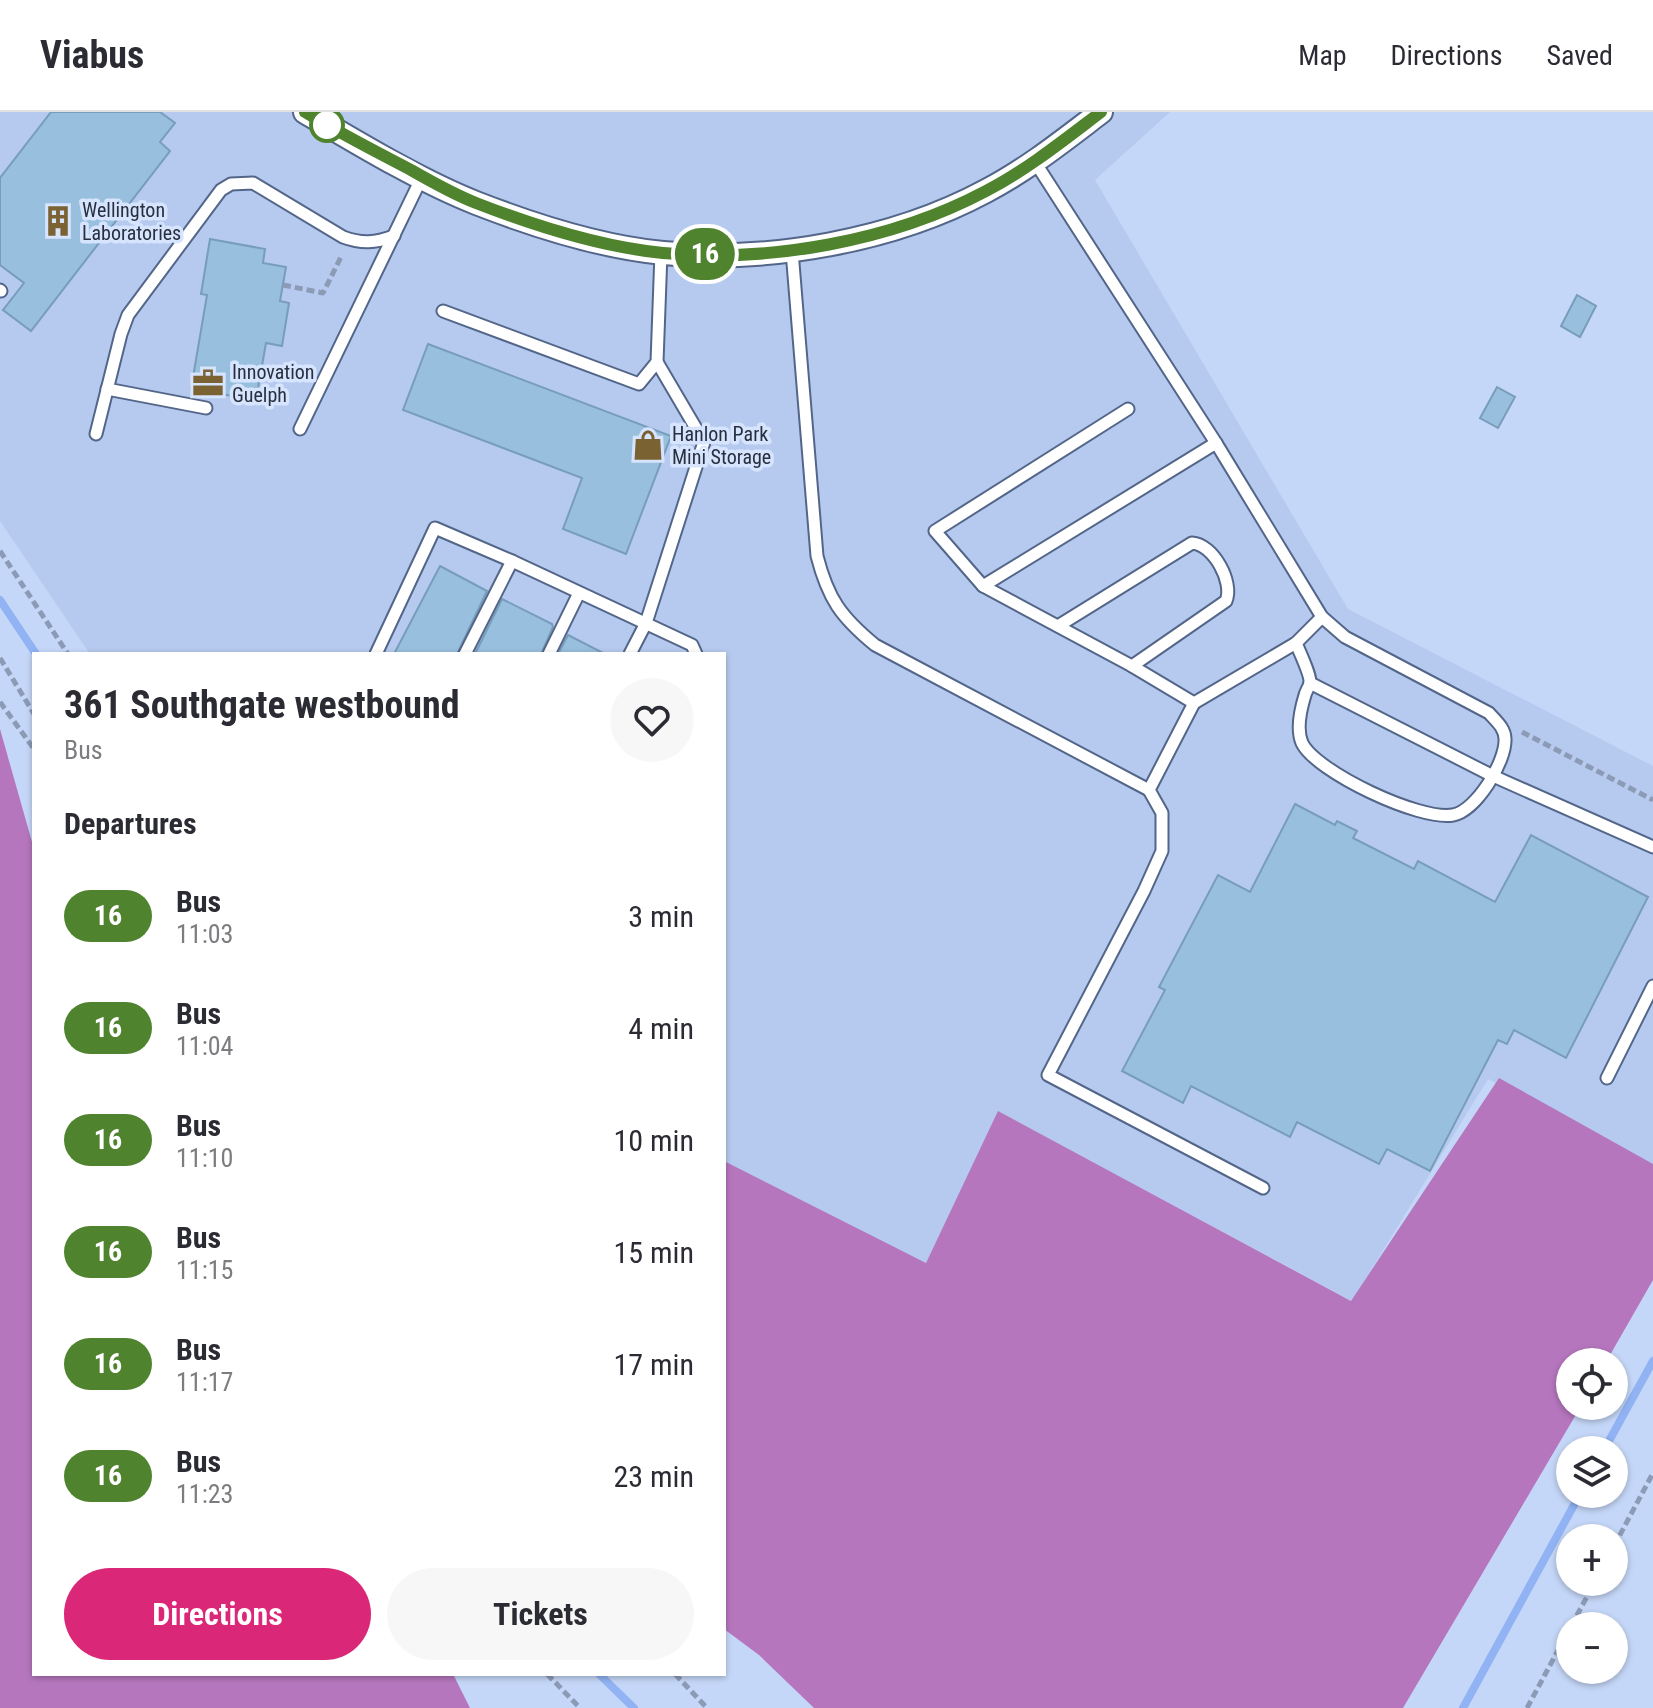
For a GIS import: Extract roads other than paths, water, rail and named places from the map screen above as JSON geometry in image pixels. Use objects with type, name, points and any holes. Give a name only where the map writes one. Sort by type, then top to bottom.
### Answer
[{"type":"street","points":[[305,112],[473,202],[516,217],[580,237],[661,253],[731,254],[792,251],[846,240],[925,216],[984,192],[1035,162],[1101,112]]},
{"type":"lane","points":[[1035,162],[1216,443],[1322,617],[1345,637],[1493,717],[1504,730],[1506,740],[1493,776],[1468,810],[1439,816],[1394,804],[1316,761],[1301,741],[1299,721],[1310,683],[1296,643]]},
{"type":"lane","points":[[300,429],[423,177]]},
{"type":"lane","points":[[96,434],[128,315],[221,190],[231,184],[253,183],[359,243],[394,236]]},
{"type":"lane","points":[[792,251],[817,556],[824,585],[835,606],[850,624],[875,645],[1149,790],[1162,813],[1162,851],[1048,1075],[1263,1188]]},
{"type":"lane","points":[[631,652],[646,623],[704,442],[657,362],[661,253]]},
{"type":"lane","points":[[443,311],[639,384],[657,362]]},
{"type":"lane","points":[[107,389],[206,408]]},
{"type":"lane","points":[[1128,409],[935,531],[983,586],[1194,703]]},
{"type":"lane","points":[[983,586],[1216,443]]},
{"type":"lane","points":[[377,652],[435,528],[646,623],[692,645],[695,652]]},
{"type":"lane","points":[[1058,626],[1192,543],[1202,545],[1229,583],[1226,601],[1132,666]]},
{"type":"lane","points":[[466,652],[512,561]]},
{"type":"lane","points":[[550,652],[579,593]]},
{"type":"lane","points":[[1149,790],[1194,703],[1296,643],[1322,617]]},
{"type":"lane","points":[[1310,683],[1493,776],[1653,847]]},
{"type":"lane","points":[[1607,1078],[1653,986]]},
{"type":"waterway","points":[[0,600],[35,652]]},
{"type":"waterway","points":[[1612,1436],[1653,1361]]},
{"type":"waterway","points":[[1463,1708],[1572,1508]]},
{"type":"waterway","points":[[601,1676],[634,1708]]},
{"type":"place","name":"Wellington Laboratories","points":[[58,221]]},
{"type":"place","name":"Innovation Guelph","points":[[208,383]]},
{"type":"place","name":"Hanlon Park Mini Storage","points":[[648,445]]}]
